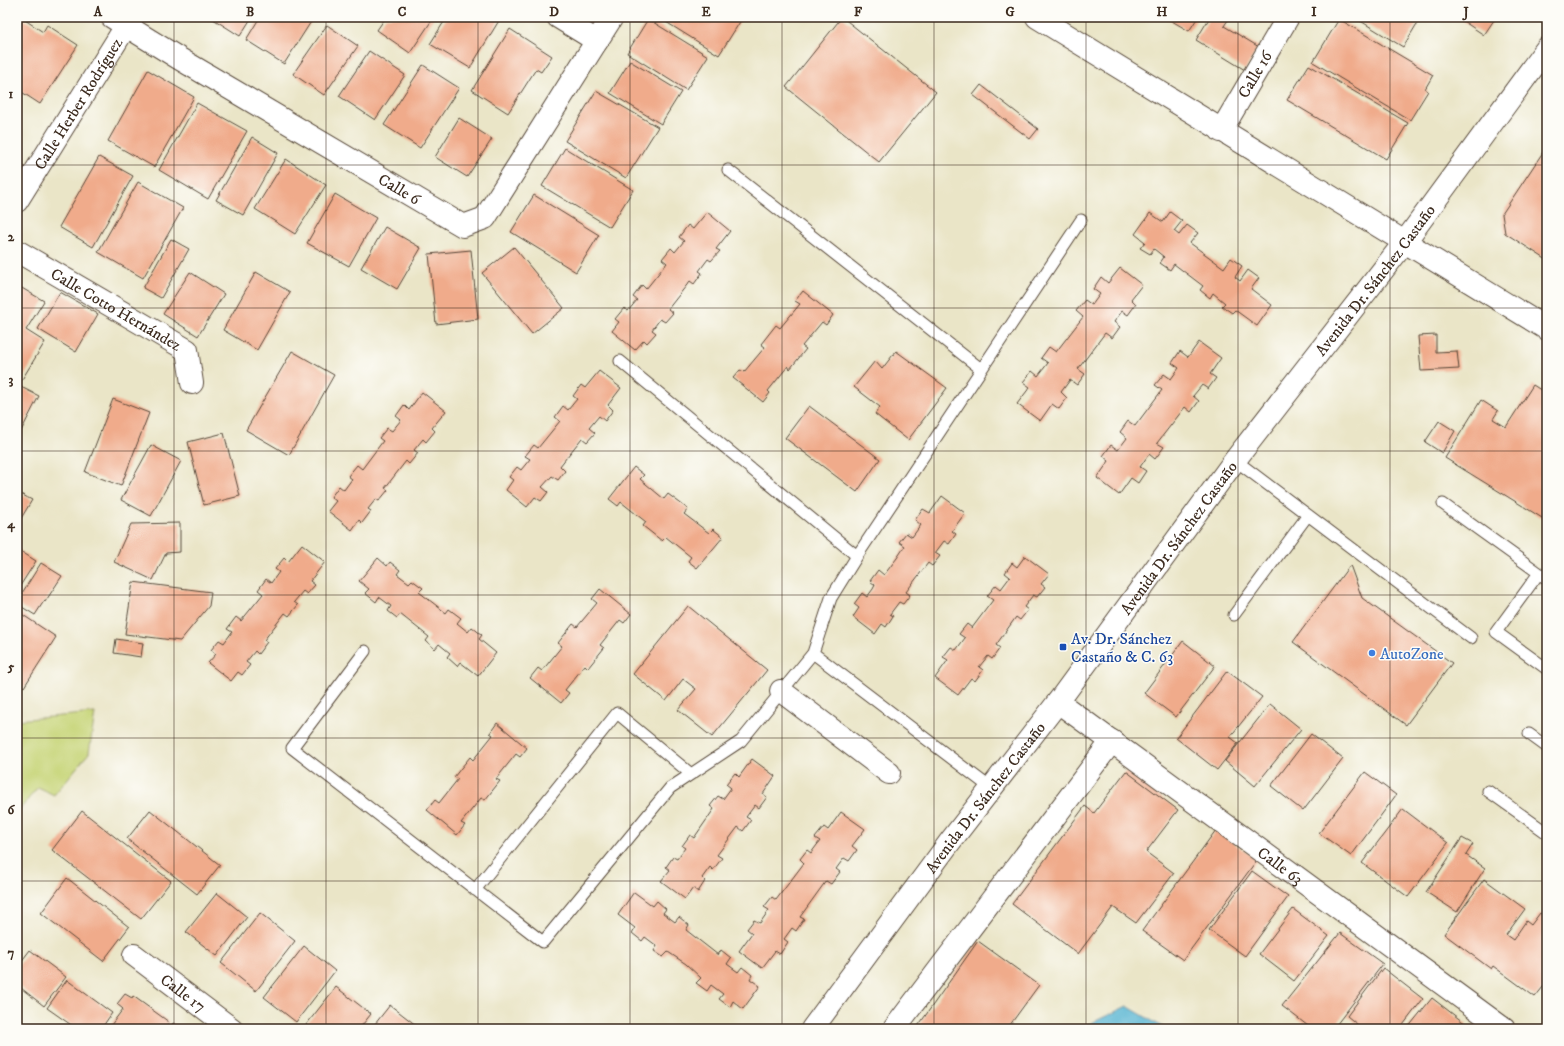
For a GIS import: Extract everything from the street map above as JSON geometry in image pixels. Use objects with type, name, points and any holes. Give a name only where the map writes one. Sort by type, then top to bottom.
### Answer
[{"type":"street","points":[[558,17],[597,41]]},
{"type":"street","name":"Calle 6","points":[[119,21],[463,226],[484,218],[612,17]]},
{"type":"street","points":[[1036,17],[1547,330]]},
{"type":"street","name":"Calle 16","points":[[1221,131],[1288,17]]},
{"type":"street","name":"Calle Herber Rodríguez","points":[[17,201],[119,21]]},
{"type":"street","name":"Avenida Dr. Sánchez Castaño","points":[[812,1029],[949,843],[1058,702],[1235,460],[1404,243],[1547,48]]},
{"type":"street","name":"Calle Cotto Hernández","points":[[17,251],[187,350],[192,383]]},
{"type":"street","points":[[781,691],[889,773]]},
{"type":"street","name":"Calle 63","points":[[1058,702],[1504,1029]]},
{"type":"street","points":[[894,1029],[1112,741]]},
{"type":"street","name":"Calle 17","points":[[134,955],[232,1029]]},
{"type":"lane","points":[[728,170],[981,369]]},
{"type":"lane","points":[[365,651],[292,748],[543,942],[670,788],[740,741],[813,653],[831,598],[857,556],[1081,220]]},
{"type":"lane","points":[[620,361],[857,556]]},
{"type":"lane","points":[[1235,460],[1471,638]]},
{"type":"lane","points":[[1443,504],[1543,576],[1496,632],[1547,669]]},
{"type":"lane","points":[[1234,615],[1308,515]]},
{"type":"lane","points":[[813,653],[992,789]]},
{"type":"lane","points":[[475,890],[618,713],[691,774]]},
{"type":"lane","points":[[1529,734],[1547,747]]},
{"type":"lane","points":[[1488,791],[1547,833]]},
{"type":"green space","points":[[95,713],[89,753],[54,795],[38,787],[17,813],[17,720]]},
{"type":"water","points":[[1127,1006],[1166,1029],[1079,1029]]},
{"type":"building","points":[[210,17],[252,17],[240,36]]},
{"type":"building","points":[[260,17],[314,17],[284,64],[246,40]]},
{"type":"building","points":[[386,17],[434,17],[410,53],[377,30]]},
{"type":"building","points":[[447,17],[498,17],[500,19],[470,68],[430,44]]},
{"type":"building","points":[[658,17],[743,17],[719,55]]},
{"type":"building","points":[[842,17],[936,92],[879,162],[786,87]]},
{"type":"building","points":[[1165,17],[1198,17],[1189,31]]},
{"type":"building","points":[[1210,17],[1230,17],[1224,26],[1259,47],[1245,70],[1196,40]]},
{"type":"building","points":[[1354,17],[1421,17],[1403,47]]},
{"type":"building","points":[[1457,17],[1496,17],[1484,35]]},
{"type":"building","points":[[22,18],[43,32],[47,25],[78,45],[40,104],[17,89],[17,25]]},
{"type":"building","points":[[648,19],[708,56],[686,90],[627,53]]},
{"type":"building","points":[[1339,19],[1433,75],[1425,89],[1428,91],[1410,120],[1313,62]]},
{"type":"building","points":[[327,25],[358,46],[324,95],[293,74]]},
{"type":"building","points":[[510,29],[552,56],[541,72],[536,69],[508,113],[472,90]]},
{"type":"building","points":[[369,51],[405,75],[375,120],[339,96]]},
{"type":"building","points":[[630,61],[681,92],[661,124],[610,93]]},
{"type":"building","points":[[423,65],[459,88],[420,148],[384,125]]},
{"type":"building","points":[[1309,65],[1408,123],[1386,159],[1287,100]]},
{"type":"building","points":[[148,70],[194,97],[154,167],[108,141]]},
{"type":"building","points":[[981,85],[1038,129],[1030,139],[973,95]]},
{"type":"building","points":[[596,91],[658,127],[626,178],[565,141]]},
{"type":"building","points":[[197,103],[247,131],[208,199],[159,170]]},
{"type":"building","points":[[459,118],[492,139],[467,177],[435,157]]},
{"type":"building","points":[[252,137],[278,153],[243,215],[216,200]]},
{"type":"building","points":[[1547,146],[1547,260],[1505,233],[1502,214]]},
{"type":"building","points":[[565,148],[633,190],[610,227],[542,186]]},
{"type":"building","points":[[99,157],[133,176],[93,247],[59,227]]},
{"type":"building","points":[[286,159],[326,185],[295,234],[255,209]]},
{"type":"building","points":[[138,182],[183,208],[143,278],[98,252]]},
{"type":"building","points":[[335,194],[376,218],[349,266],[307,243]]},
{"type":"building","points":[[534,195],[599,235],[576,272],[511,232]]},
{"type":"building","points":[[707,212],[730,231],[716,249],[720,251],[711,261],[708,259],[699,271],[702,273],[694,284],[690,281],[668,309],[673,313],[665,322],[660,319],[652,330],[656,333],[647,343],[644,340],[635,350],[612,331],[619,322],[615,319],[624,308],[628,311],[637,300],[633,297],[642,285],[646,289],[667,263],[662,259],[671,248],[675,252],[684,241],[679,237],[688,225],[693,229]]},
{"type":"building","points":[[1170,212],[1182,221],[1174,231],[1179,235],[1187,225],[1198,233],[1190,243],[1224,268],[1231,258],[1242,266],[1235,277],[1240,281],[1248,270],[1259,278],[1251,289],[1272,305],[1257,326],[1235,310],[1232,313],[1222,306],[1225,303],[1213,293],[1210,298],[1200,290],[1203,286],[1174,264],[1170,270],[1160,263],[1164,257],[1154,249],[1150,254],[1140,248],[1145,242],[1135,234],[1150,213],[1163,222]]},
{"type":"building","points":[[385,227],[421,248],[397,289],[361,268]]},
{"type":"building","points":[[171,239],[189,249],[161,298],[143,288]]},
{"type":"building","points":[[514,247],[564,308],[532,334],[482,273]]},
{"type":"building","points":[[471,250],[478,319],[436,324],[429,254]]},
{"type":"building","points":[[1120,268],[1142,285],[1131,299],[1136,304],[1128,315],[1122,311],[1114,322],[1120,327],[1112,338],[1105,333],[1078,369],[1085,374],[1077,385],[1070,380],[1061,392],[1067,398],[1059,409],[1052,404],[1040,421],[1017,404],[1030,387],[1023,382],[1032,371],[1038,376],[1048,363],[1041,358],[1049,347],[1056,352],[1083,317],[1076,311],[1085,300],[1092,305],[1100,294],[1093,289],[1101,277],[1108,283]]},
{"type":"building","points":[[190,272],[224,294],[198,336],[163,314]]},
{"type":"building","points":[[256,272],[290,292],[257,350],[223,330]]},
{"type":"building","points":[[20,287],[44,301],[26,330],[45,342],[21,381],[17,379],[17,292]]},
{"type":"building","points":[[803,291],[833,315],[826,325],[822,322],[802,346],[806,349],[790,369],[788,366],[768,391],[770,393],[763,402],[733,378],[740,370],[744,372],[765,347],[761,344],[776,325],[780,328],[800,304],[795,301]]},
{"type":"building","points":[[60,292],[98,314],[76,352],[38,329]]},
{"type":"building","points":[[1436,335],[1436,352],[1457,351],[1459,369],[1421,371],[1418,336]]},
{"type":"building","points":[[1199,342],[1221,358],[1210,374],[1216,378],[1208,389],[1202,385],[1193,396],[1199,401],[1191,412],[1185,407],[1157,443],[1164,447],[1155,459],[1149,454],[1140,467],[1146,471],[1138,483],[1131,478],[1119,495],[1097,478],[1109,461],[1103,456],[1111,445],[1118,450],[1127,438],[1120,432],[1128,421],[1135,426],[1162,390],[1155,385],[1164,374],[1171,379],[1179,368],[1172,363],[1180,351],[1188,357]]},
{"type":"building","points":[[292,351],[334,375],[289,455],[246,430]]},
{"type":"building","points":[[896,351],[947,388],[908,440],[875,414],[880,407],[854,387],[875,361],[882,369]]},
{"type":"building","points":[[599,371],[621,388],[608,405],[613,410],[605,421],[599,416],[589,428],[595,433],[587,442],[582,438],[570,453],[560,466],[565,471],[558,480],[552,476],[542,487],[548,492],[541,501],[535,497],[527,507],[506,490],[513,480],[509,477],[517,467],[521,470],[530,459],[525,456],[534,445],[538,448],[560,421],[555,417],[563,406],[568,410],[577,399],[573,396],[581,385],[585,388]]},
{"type":"building","points":[[17,385],[39,396],[19,435],[17,434]]},
{"type":"building","points":[[1533,385],[1547,394],[1547,521],[1445,458],[1481,400],[1498,411],[1493,419],[1506,427]]},
{"type":"building","points":[[422,392],[446,411],[432,428],[435,431],[426,442],[423,439],[414,450],[418,453],[409,464],[406,461],[385,488],[388,490],[379,501],[376,499],[368,509],[371,511],[362,523],[359,520],[352,530],[328,511],[336,501],[331,497],[339,486],[344,490],[352,479],[348,476],[357,465],[362,469],[383,441],[379,438],[387,428],[392,431],[401,420],[396,416],[404,405],[409,410]]},
{"type":"building","points":[[113,399],[149,413],[121,486],[85,472]]},
{"type":"building","points":[[809,406],[880,459],[857,492],[785,438]]},
{"type":"building","points":[[1439,421],[1455,431],[1442,453],[1425,442]]},
{"type":"building","points":[[224,433],[240,496],[204,505],[188,442]]},
{"type":"building","points":[[151,445],[181,461],[151,516],[121,500]]},
{"type":"building","points":[[634,467],[644,475],[640,479],[664,499],[668,494],[688,509],[684,514],[709,533],[713,529],[723,537],[697,568],[688,561],[691,557],[666,537],[662,541],[643,526],[646,522],[621,502],[618,506],[609,499]]},
{"type":"building","points":[[17,492],[32,500],[17,525]]},
{"type":"building","points":[[942,496],[965,513],[952,531],[956,534],[949,544],[944,541],[935,553],[940,556],[932,566],[928,563],[906,592],[910,595],[903,604],[899,602],[890,614],[893,616],[886,627],[882,624],[875,634],[853,617],[859,608],[854,604],[862,593],[867,597],[873,589],[875,585],[870,581],[878,570],[884,575],[897,558],[905,546],[899,542],[906,533],[912,537],[921,525],[915,520],[923,509],[930,513]]},
{"type":"building","points":[[180,523],[180,552],[166,553],[153,580],[114,562],[131,524]]},
{"type":"building","points":[[302,544],[325,562],[310,581],[315,585],[307,594],[303,591],[294,602],[298,605],[289,616],[285,613],[264,640],[267,642],[258,654],[255,651],[246,662],[250,665],[242,675],[238,672],[231,681],[208,663],[216,654],[211,650],[219,640],[224,643],[232,632],[227,629],[236,617],[241,621],[263,594],[258,590],[266,579],[271,583],[279,572],[275,569],[284,558],[288,562]]},
{"type":"building","points":[[17,549],[36,561],[20,586],[17,584]]},
{"type":"building","points":[[1025,556],[1049,574],[1041,584],[1045,587],[1037,597],[1033,595],[1024,607],[1028,610],[1020,620],[1016,617],[996,645],[1000,648],[992,659],[988,656],[979,667],[983,670],[975,681],[971,678],[958,695],[935,678],[948,660],[943,657],[951,647],[956,650],[965,638],[959,634],[967,624],[972,628],[993,600],[987,596],[996,585],[1001,589],[1010,577],[1005,573],[1012,563],[1017,567]]},
{"type":"building","points":[[378,558],[387,566],[390,562],[400,570],[397,574],[409,583],[412,580],[423,588],[419,592],[446,613],[449,609],[461,618],[457,623],[468,632],[472,627],[482,635],[479,639],[496,653],[478,676],[460,662],[457,666],[447,657],[450,653],[439,644],[435,649],[426,641],[429,637],[400,614],[397,618],[388,611],[391,606],[379,597],[376,602],[365,593],[369,589],[359,581]]},
{"type":"building","points":[[41,563],[62,576],[35,615],[17,604],[17,601]]},
{"type":"building","name":"AutoZone","points":[[1350,565],[1362,598],[1452,663],[1406,725],[1293,642]]},
{"type":"building","points":[[133,582],[211,592],[209,606],[180,641],[125,634]]},
{"type":"building","points":[[600,589],[631,614],[624,623],[620,620],[600,645],[604,648],[588,668],[585,665],[565,690],[569,693],[561,703],[530,678],[538,668],[542,671],[562,646],[558,643],[573,624],[577,627],[597,603],[592,599]]},
{"type":"building","points":[[688,606],[767,670],[712,737],[678,710],[696,689],[683,679],[666,701],[633,674]]},
{"type":"building","points":[[17,611],[56,637],[24,687],[17,682]]},
{"type":"building","points":[[116,639],[143,643],[141,657],[114,653]]},
{"type":"building","points":[[1183,641],[1215,666],[1176,717],[1144,693]]},
{"type":"building","points":[[1227,671],[1262,697],[1230,737],[1238,743],[1217,770],[1176,738]]},
{"type":"building","points":[[1270,704],[1301,729],[1255,786],[1225,761]]},
{"type":"building","points":[[497,723],[527,748],[520,757],[516,754],[496,779],[500,781],[485,800],[481,798],[461,823],[465,825],[457,835],[427,810],[435,800],[439,803],[458,779],[454,777],[461,768],[470,757],[473,760],[493,735],[490,733]]},
{"type":"building","points":[[1311,734],[1343,759],[1303,811],[1271,786]]},
{"type":"building","points":[[752,759],[775,776],[763,794],[767,797],[759,808],[755,805],[746,817],[751,820],[743,831],[738,827],[717,855],[722,858],[713,870],[710,867],[702,878],[705,881],[698,892],[693,888],[685,899],[661,881],[670,870],[666,867],[673,857],[677,859],[685,848],[682,846],[690,835],[694,838],[714,809],[710,806],[718,796],[723,799],[731,788],[726,784],[735,773],[739,777]]},
{"type":"building","points":[[1126,771],[1178,810],[1146,852],[1174,873],[1136,923],[1113,907],[1078,954],[1012,904],[1085,806],[1094,813]]},
{"type":"building","points":[[1365,772],[1396,795],[1351,856],[1319,833]]},
{"type":"building","points":[[1403,809],[1448,843],[1408,897],[1362,863]]},
{"type":"building","points":[[150,810],[220,865],[197,894],[127,839]]},
{"type":"building","points":[[82,811],[171,881],[141,919],[52,850]]},
{"type":"building","points":[[841,812],[865,829],[852,846],[857,850],[849,861],[844,858],[836,869],[840,872],[831,884],[826,881],[800,917],[804,919],[796,931],[792,928],[784,939],[788,942],[780,954],[775,951],[762,968],[739,951],[752,933],[747,929],[754,920],[760,923],[769,910],[764,907],[772,897],[776,900],[804,863],[800,859],[807,850],[811,853],[820,841],[815,838],[824,827],[828,830]]},
{"type":"building","points":[[1216,830],[1257,860],[1183,960],[1142,931]]},
{"type":"building","points":[[1462,838],[1473,844],[1466,855],[1485,868],[1457,912],[1426,892]]},
{"type":"building","points":[[1252,871],[1288,897],[1245,956],[1209,930]]},
{"type":"building","points":[[67,878],[129,927],[103,961],[41,913]]},
{"type":"building","points":[[1484,879],[1525,909],[1506,935],[1513,940],[1526,921],[1531,925],[1540,913],[1547,918],[1547,982],[1535,997],[1493,966],[1491,969],[1444,934]]},
{"type":"building","points":[[634,892],[653,906],[657,901],[666,909],[663,913],[675,922],[679,917],[689,925],[686,930],[718,955],[721,950],[731,958],[727,964],[738,972],[742,967],[752,975],[750,979],[760,986],[743,1009],[733,1001],[730,1007],[719,999],[723,994],[711,985],[707,991],[696,983],[701,978],[686,964],[668,952],[663,957],[654,951],[657,946],[645,937],[642,941],[632,933],[635,928],[618,915]]},
{"type":"building","points":[[217,893],[247,917],[217,956],[186,932]]},
{"type":"building","points":[[1293,909],[1329,936],[1294,981],[1259,954]]},
{"type":"building","points":[[260,913],[295,941],[256,991],[221,963]]},
{"type":"building","points":[[1340,933],[1383,964],[1333,1029],[1312,1029],[1282,1006]]},
{"type":"building","points":[[978,941],[1039,985],[1007,1029],[916,1029]]},
{"type":"building","points":[[304,946],[335,971],[296,1022],[264,997]]},
{"type":"building","points":[[30,950],[66,977],[44,1006],[17,985],[17,967]]},
{"type":"building","points":[[1383,968],[1423,999],[1400,1029],[1363,1029],[1347,1016]]},
{"type":"building","points":[[67,980],[112,1013],[101,1029],[77,1029],[47,1008]]},
{"type":"building","points":[[336,987],[371,1014],[359,1029],[312,1029],[306,1025]]},
{"type":"building","points":[[125,994],[132,998],[133,996],[169,1022],[164,1029],[108,1029],[123,1009],[117,1004]]},
{"type":"building","points":[[1432,998],[1467,1025],[1463,1029],[1407,1029]]},
{"type":"building","points":[[390,1005],[421,1029],[371,1029]]},
{"type":"building","points":[[173,1023],[181,1029],[169,1029]]},
{"type":"place","name":"Av. Dr. Sánchez Castaño & C. 63","points":[[1063,647]]},
{"type":"place","name":"AutoZone","points":[[1372,653]]}]
